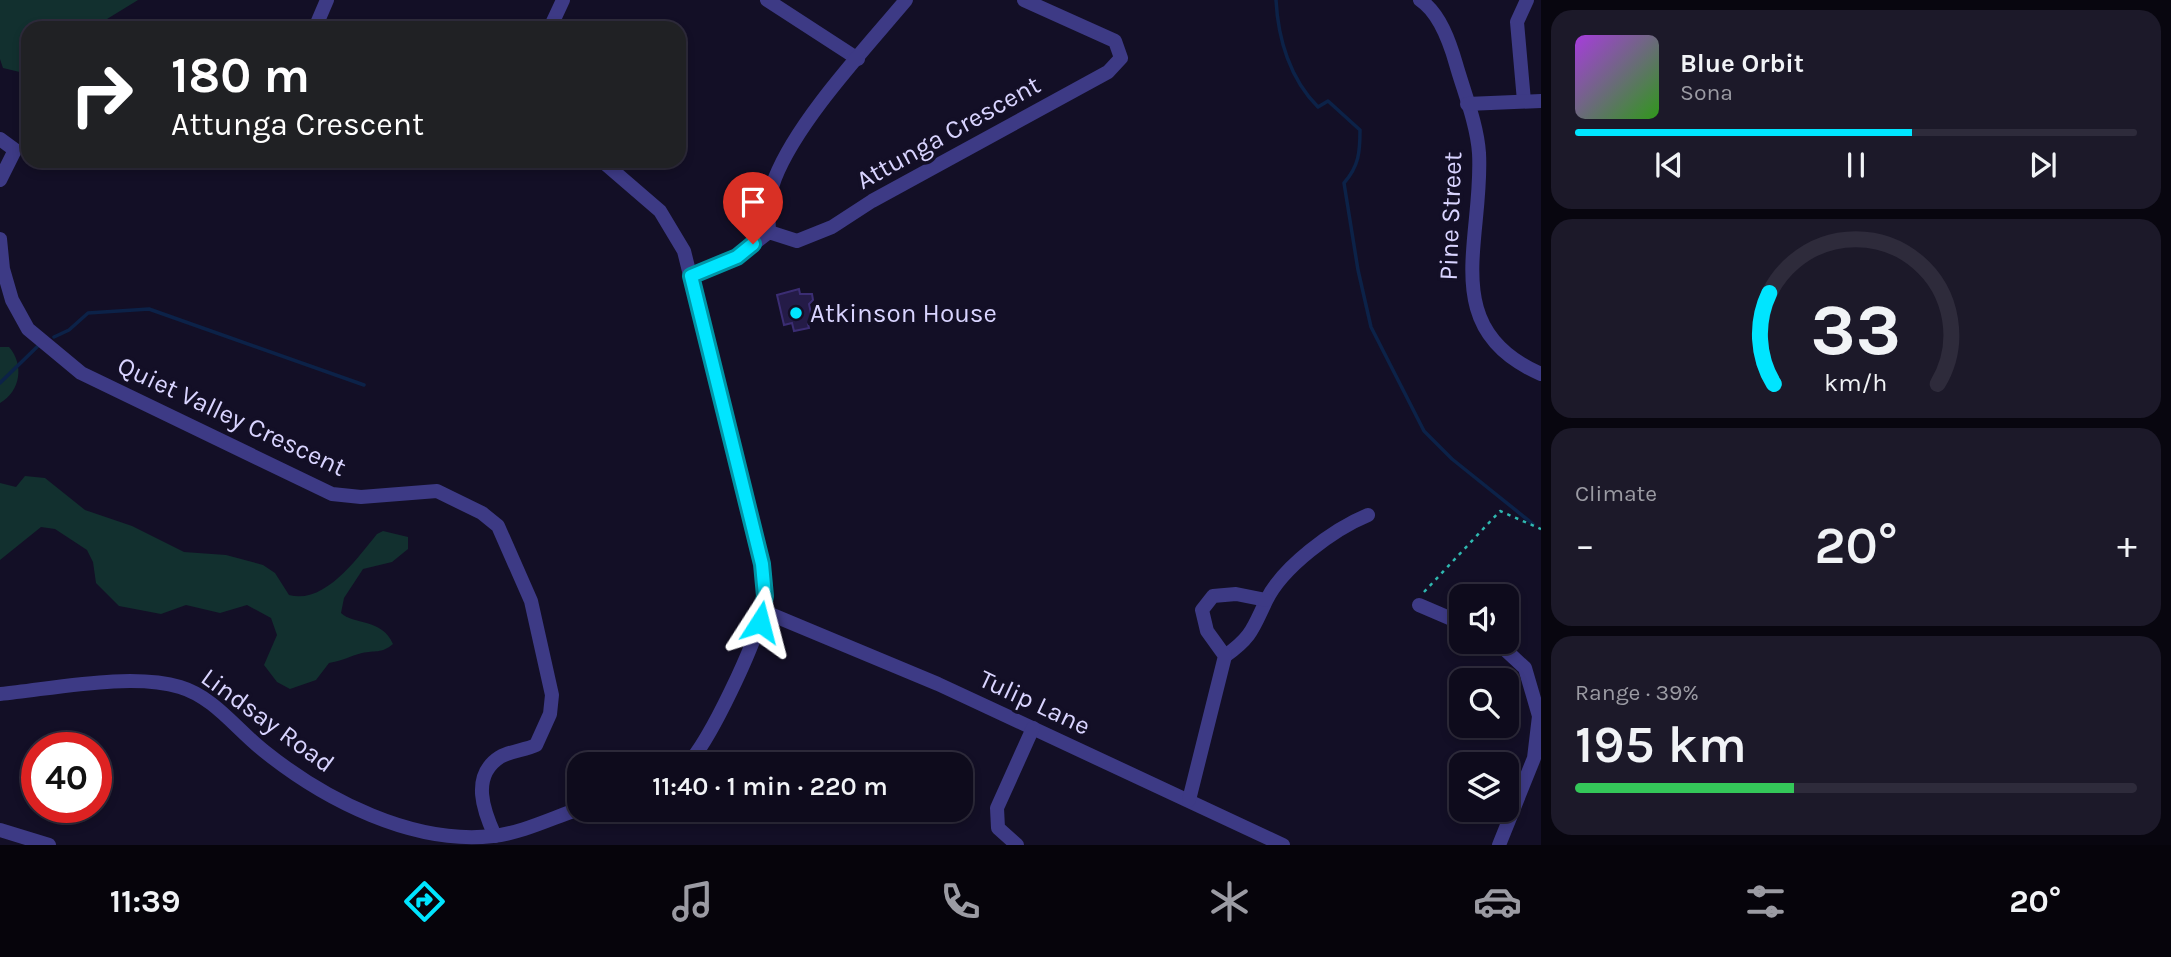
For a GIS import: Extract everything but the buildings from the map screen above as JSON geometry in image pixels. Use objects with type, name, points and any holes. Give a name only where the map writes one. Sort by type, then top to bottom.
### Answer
[{"type":"street","points":[[318,21],[327,0]]},
{"type":"street","points":[[553,21],[563,0]]},
{"type":"street","points":[[767,0],[858,59]]},
{"type":"street","points":[[691,276],[737,257],[769,232],[768,209],[774,181],[791,144],[906,0]]},
{"type":"street","name":"Attunga Crescent","points":[[769,232],[797,240],[832,227],[872,201],[1108,72],[1121,58],[1115,41],[1024,0]]},
{"type":"street","name":"Pine Street","points":[[1420,0],[1427,5],[1450,41],[1479,151],[1471,291],[1490,340],[1516,363],[1541,374]]},
{"type":"street","points":[[1524,101],[1517,22],[1527,0]]},
{"type":"street","points":[[1467,104],[1541,101]]},
{"type":"street","points":[[0,139],[21,151]]},
{"type":"street","points":[[0,180],[21,153]]},
{"type":"street","points":[[610,168],[665,217],[679,239],[691,276],[762,564],[765,589],[763,611],[755,635],[708,736],[696,752]]},
{"type":"street","name":"Quiet Valley Crescent","points":[[0,239],[3,269],[12,300],[28,329],[81,373],[332,494],[360,497],[437,491],[482,513],[498,526],[531,601],[552,695],[550,714],[537,745],[500,757],[487,773],[481,789],[482,807],[500,839]]},
{"type":"street","points":[[1189,800],[1225,656],[1248,637],[1260,620],[1266,600],[1303,555],[1368,515]]},
{"type":"street","points":[[1225,656],[1208,631],[1202,610],[1213,596],[1236,594],[1266,600]]},
{"type":"street","points":[[1419,605],[1449,618]]},
{"type":"street","name":"Tulip Lane","points":[[763,611],[938,684],[1189,800],[1257,840],[1283,845]]},
{"type":"street","points":[[1499,845],[1534,758],[1539,716],[1525,668],[1510,654]]},
{"type":"street","name":"Lindsay Road","points":[[0,694],[140,680],[183,687],[206,700],[280,764],[332,795],[432,835],[460,839],[500,839],[567,814]]},
{"type":"street","points":[[1017,845],[998,828],[997,808],[1033,728]]},
{"type":"street","points":[[0,830],[49,845]]},
{"type":"path","points":[[1419,605],[1425,590],[1500,511],[1541,529]]},
{"type":"green space","points":[[0,0],[138,0],[106,21],[21,21],[21,72],[3,68],[0,59]]},
{"type":"green space","points":[[0,347],[9,347],[14,354],[18,377],[12,392],[0,403]]},
{"type":"green space","points":[[25,476],[45,478],[85,510],[132,526],[184,552],[226,555],[263,565],[275,573],[289,595],[315,593],[328,586],[350,566],[377,534],[383,531],[408,537],[408,549],[392,562],[363,569],[344,598],[341,613],[382,630],[393,644],[381,650],[329,663],[316,680],[290,689],[277,682],[264,665],[277,635],[271,618],[247,605],[220,613],[186,605],[161,614],[119,606],[96,583],[93,562],[87,550],[55,529],[41,527],[0,560],[0,483],[16,487]]},
{"type":"waterway","points":[[1276,0],[1283,44],[1300,84],[1318,107],[1328,101],[1360,130],[1358,158],[1344,183],[1358,270],[1371,327],[1424,431],[1452,459],[1533,524]]},
{"type":"waterway","points":[[54,337],[69,330],[88,313],[149,309],[364,385]]},
{"type":"waterway","points":[[0,383],[39,345]]},
{"type":"place","name":"Atkinson House","points":[[796,313]]},
{"type":"route","points":[[753,244],[737,257],[691,276],[765,577],[760,622]]}]
